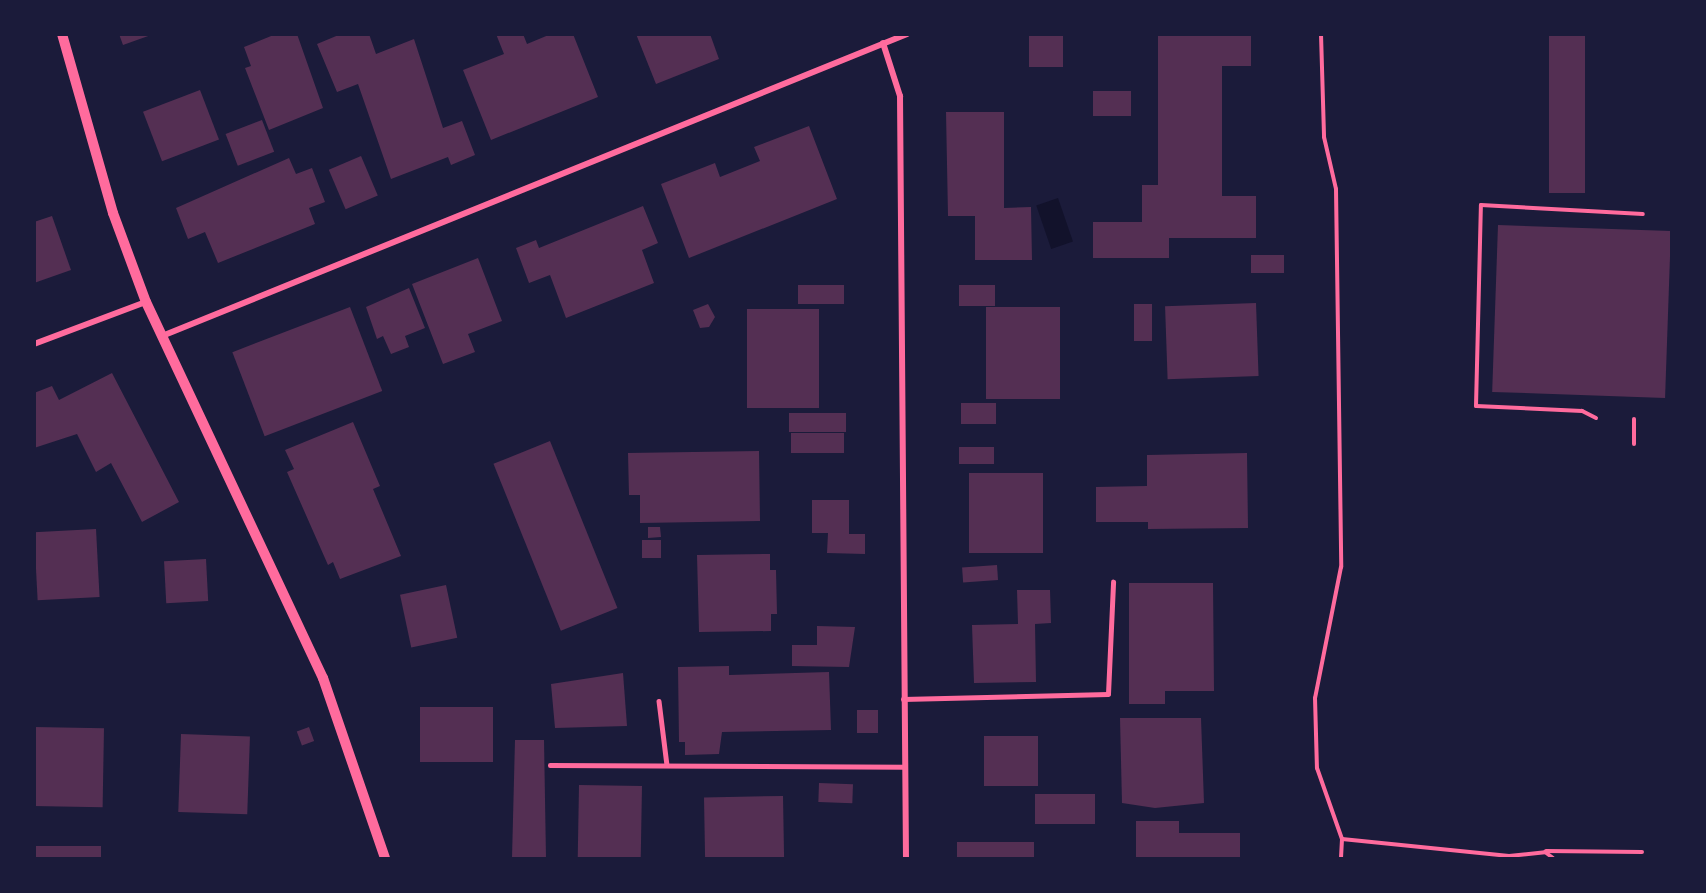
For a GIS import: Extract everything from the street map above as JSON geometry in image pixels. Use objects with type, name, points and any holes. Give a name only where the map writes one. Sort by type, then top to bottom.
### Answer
[{"type":"street","points":[[62,34],[113,213],[146,302],[322,678],[385,858]]},
{"type":"street","points":[[162,336],[907,34]]},
{"type":"street","points":[[884,43],[900,96],[906,858]]},
{"type":"street","points":[[34,344],[146,302]]},
{"type":"lane","points":[[903,699],[1107,694],[1113,582]]},
{"type":"lane","points":[[660,701],[667,765]]},
{"type":"lane","points":[[550,765],[905,767]]},
{"type":"path","points":[[1321,34],[1324,137],[1336,189],[1341,567],[1316,698],[1317,768],[1342,839],[1341,858]]},
{"type":"path","points":[[1596,418],[1582,411],[1476,406],[1481,205],[1643,214]]},
{"type":"path","points":[[1634,419],[1634,444]]},
{"type":"path","points":[[1342,839],[1509,856],[1545,852],[1642,852]]},
{"type":"path","points":[[1545,852],[1553,858]]},
{"type":"shaded area","points":[[1058,198],[1073,241],[1051,249],[1036,205]]},
{"type":"building","points":[[119,34],[151,34],[151,35],[123,45]]},
{"type":"building","points":[[276,34],[297,34],[323,108],[269,130],[245,68],[251,66],[244,47]]},
{"type":"building","points":[[341,34],[369,34],[376,54],[414,39],[443,128],[462,121],[475,155],[451,165],[448,157],[391,179],[358,84],[337,92],[317,44]]},
{"type":"building","points":[[496,34],[523,34],[527,44],[551,34],[573,34],[598,97],[491,140],[463,70],[504,54]]},
{"type":"building","points":[[636,34],[710,34],[719,59],[656,84]]},
{"type":"building","points":[[1029,34],[1063,34],[1063,67],[1029,67]]},
{"type":"building","points":[[1158,34],[1251,34],[1251,66],[1222,66],[1222,196],[1256,196],[1256,238],[1169,238],[1169,258],[1093,258],[1093,222],[1142,222],[1142,185],[1158,185]]},
{"type":"building","points":[[1549,34],[1585,34],[1585,193],[1549,193]]},
{"type":"building","points":[[200,90],[219,139],[162,161],[143,112]]},
{"type":"building","points":[[1093,91],[1131,91],[1131,116],[1093,116]]},
{"type":"building","points":[[946,112],[1004,112],[1004,208],[1031,207],[1032,260],[975,260],[975,216],[948,216]]},
{"type":"building","points":[[262,120],[274,152],[238,166],[226,134]]},
{"type":"building","points":[[809,126],[837,199],[689,258],[661,184],[715,163],[720,177],[760,161],[754,147]]},
{"type":"building","points":[[361,156],[378,196],[346,209],[329,170]]},
{"type":"building","points":[[289,158],[296,174],[312,168],[325,202],[309,208],[315,224],[218,263],[205,232],[188,239],[176,208]]},
{"type":"building","points":[[643,206],[658,243],[642,250],[654,283],[566,318],[550,275],[529,283],[516,248],[536,240],[539,248]]},
{"type":"building","points":[[52,216],[71,270],[34,283],[34,222]]},
{"type":"building","points":[[1498,225],[1671,231],[1665,398],[1492,392]]},
{"type":"building","points":[[1251,255],[1284,255],[1284,273],[1251,273]]},
{"type":"building","points":[[478,258],[502,321],[468,334],[475,352],[443,364],[412,284]]},
{"type":"building","points":[[798,285],[844,285],[844,304],[798,304]]},
{"type":"building","points":[[959,285],[995,285],[995,306],[959,306]]},
{"type":"building","points":[[409,288],[425,328],[405,336],[409,347],[391,354],[383,336],[377,339],[366,307]]},
{"type":"building","points":[[1256,303],[1259,376],[1168,379],[1165,306]]},
{"type":"building","points":[[708,304],[715,317],[709,327],[700,328],[693,310]]},
{"type":"building","points":[[1134,304],[1152,304],[1152,341],[1134,341]]},
{"type":"building","points":[[350,307],[382,391],[265,436],[232,352]]},
{"type":"building","points":[[986,307],[1060,307],[1060,399],[986,399]]},
{"type":"building","points":[[747,309],[819,309],[819,408],[747,408]]},
{"type":"building","points":[[112,373],[179,502],[142,522],[111,463],[96,472],[77,434],[34,448],[34,393],[52,386],[59,400]]},
{"type":"building","points":[[961,403],[996,403],[996,424],[961,424]]},
{"type":"building","points":[[789,413],[846,413],[846,432],[789,432]]},
{"type":"building","points":[[353,422],[380,486],[373,489],[401,556],[340,579],[333,562],[328,565],[287,472],[294,469],[285,450]]},
{"type":"building","points":[[791,433],[844,433],[844,453],[791,453]]},
{"type":"building","points":[[550,441],[617,608],[561,631],[493,464]]},
{"type":"building","points":[[959,447],[994,447],[994,464],[959,464]]},
{"type":"building","points":[[759,451],[760,521],[640,523],[640,495],[629,495],[628,453]]},
{"type":"building","points":[[1247,453],[1248,528],[1148,529],[1148,522],[1096,522],[1096,487],[1147,486],[1147,455]]},
{"type":"building","points":[[969,473],[1043,473],[1043,553],[969,553]]},
{"type":"building","points":[[812,500],[849,500],[849,534],[865,534],[865,554],[827,553],[828,533],[812,533]]},
{"type":"building","points":[[648,527],[660,527],[661,537],[648,538]]},
{"type":"building","points":[[96,529],[100,597],[38,600],[34,532]]},
{"type":"building","points":[[642,540],[661,540],[661,558],[642,558]]},
{"type":"building","points":[[770,554],[770,570],[776,570],[777,614],[771,614],[771,631],[699,632],[697,555]]},
{"type":"building","points":[[206,559],[208,601],[166,603],[164,561]]},
{"type":"building","points":[[997,565],[998,580],[963,582],[962,567]]},
{"type":"building","points":[[1129,583],[1213,583],[1214,691],[1165,691],[1165,704],[1129,704]]},
{"type":"building","points":[[446,585],[457,638],[411,648],[400,595]]},
{"type":"building","points":[[1017,590],[1050,590],[1051,623],[1035,624],[1036,682],[974,683],[972,625],[1018,624]]},
{"type":"building","points":[[817,626],[855,627],[849,667],[792,666],[792,645],[817,645]]},
{"type":"building","points":[[729,666],[729,675],[829,672],[831,730],[722,732],[719,754],[685,755],[685,742],[679,742],[678,667]]},
{"type":"building","points":[[623,673],[627,726],[555,728],[551,684]]},
{"type":"building","points":[[420,707],[493,707],[493,762],[420,762]]},
{"type":"building","points":[[857,710],[878,710],[878,733],[857,733]]},
{"type":"building","points":[[1120,718],[1201,718],[1204,803],[1155,808],[1122,803]]},
{"type":"building","points":[[34,727],[104,728],[103,807],[34,806]]},
{"type":"building","points":[[309,727],[314,741],[302,746],[297,731]]},
{"type":"building","points":[[181,734],[250,736],[247,814],[178,812]]},
{"type":"building","points":[[984,736],[1038,736],[1038,786],[984,786]]},
{"type":"building","points":[[515,740],[544,740],[546,858],[512,858]]},
{"type":"building","points":[[819,783],[853,784],[852,803],[818,802]]},
{"type":"building","points":[[579,785],[642,786],[641,858],[578,858]]},
{"type":"building","points":[[1035,794],[1095,794],[1095,824],[1035,824]]},
{"type":"building","points":[[783,796],[784,858],[705,858],[704,797]]},
{"type":"building","points":[[1136,821],[1179,821],[1179,833],[1240,833],[1240,858],[1136,858]]},
{"type":"building","points":[[957,842],[1034,842],[1034,858],[957,858]]},
{"type":"building","points":[[34,846],[101,846],[101,858],[34,858]]}]
